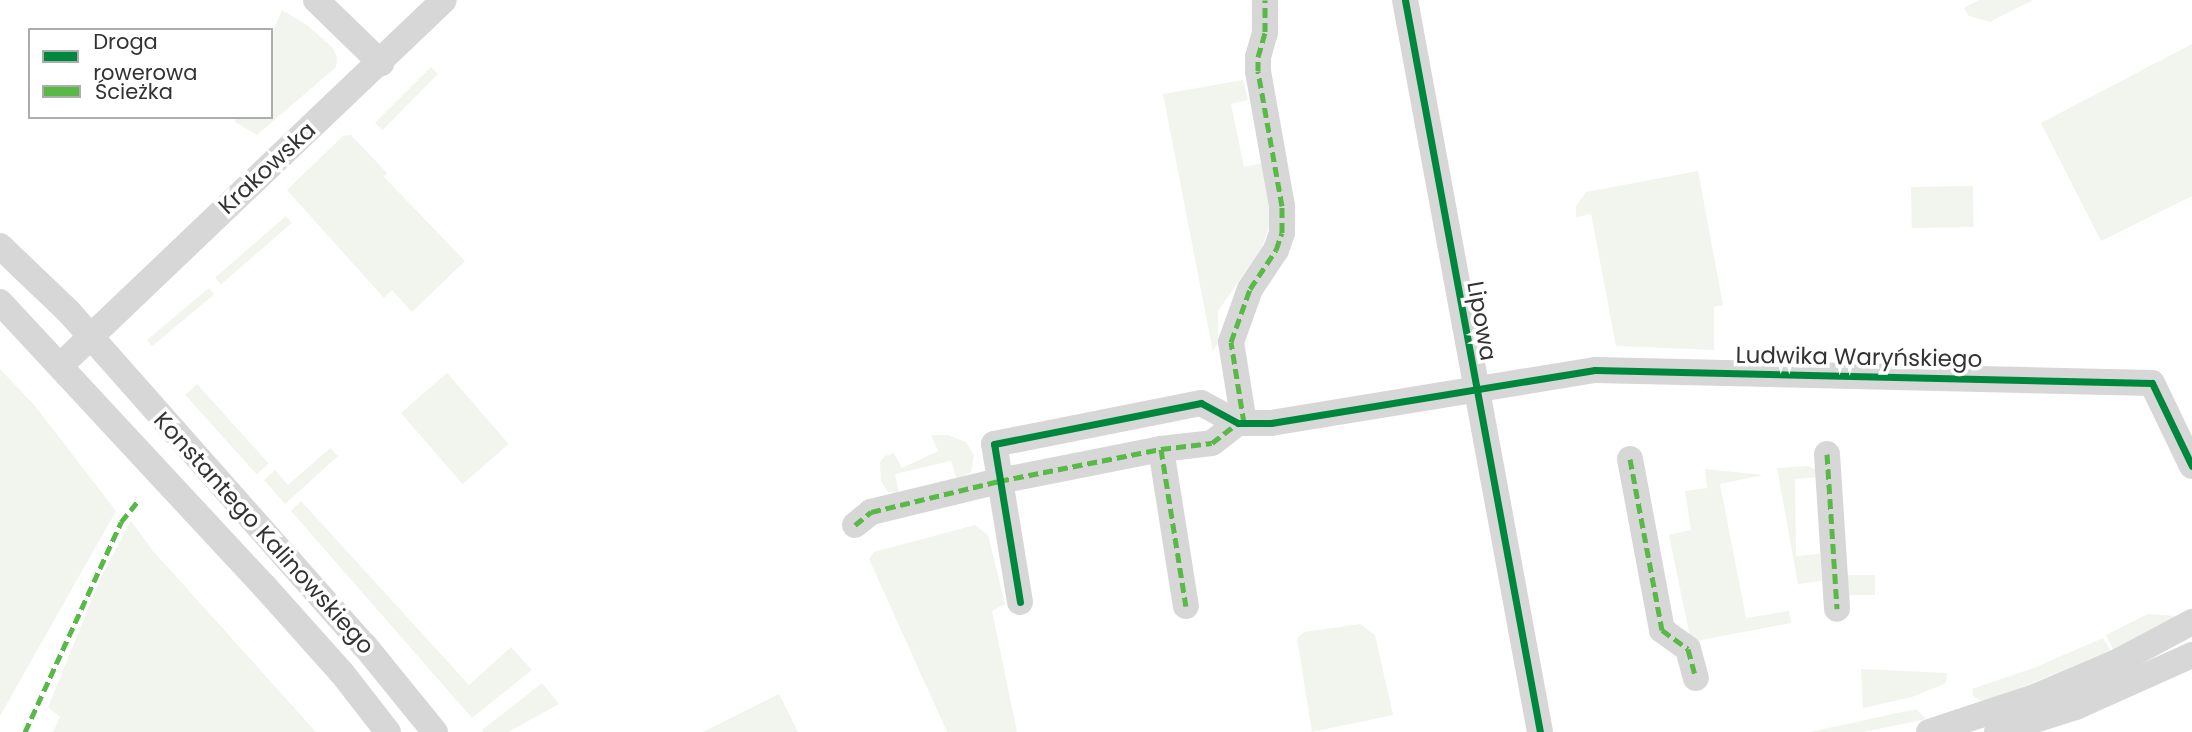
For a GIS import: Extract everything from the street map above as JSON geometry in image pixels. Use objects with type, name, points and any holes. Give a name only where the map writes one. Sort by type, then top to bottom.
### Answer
[{"type":"street","points":[[316,0],[381,63]]},
{"type":"street","name":"Krakowska","points":[[60,366],[381,63],[444,0]]},
{"type":"street","points":[[1241,423],[1231,342],[1250,289],[1276,250],[1282,233],[1282,205],[1258,71],[1258,57],[1265,32],[1265,0]]},
{"type":"street","name":"Lipowa","points":[[1405,0],[1540,732]]},
{"type":"street","name":"Konstantego Kalinowskiego","points":[[0,246],[43,284],[90,336],[365,646],[435,732]]},
{"type":"street","name":"Konstantego Kalinowskiego","points":[[0,302],[325,654],[388,732]]},
{"type":"street","name":"Ludwika Waryńskiego","points":[[1241,423],[1271,423],[1475,388],[1613,370],[2152,383],[2192,466]]},
{"type":"street","points":[[1020,602],[994,444],[1201,403],[1241,423]]},
{"type":"street","points":[[855,525],[871,512],[999,481],[1161,449],[1212,443],[1241,423]]},
{"type":"street","points":[[1161,449],[1186,606]]},
{"type":"street","points":[[1826,454],[1837,609]]},
{"type":"street","points":[[1630,459],[1662,630],[1688,649],[1696,678]]},
{"type":"street","points":[[1929,732],[1974,725],[2094,672],[2192,622]]},
{"type":"street","points":[[1997,732],[2076,707],[2192,655]]},
{"type":"shaded area","points":[[1979,0],[2033,0],[1990,22],[1969,16],[1964,8]]},
{"type":"shaded area","points":[[282,10],[307,25],[333,48],[337,58],[336,67],[257,135],[235,122],[236,119],[273,119],[273,30]]},
{"type":"shaded area","points":[[2192,44],[2192,196],[2101,241],[2041,123]]},
{"type":"shaded area","points":[[431,67],[438,74],[382,130],[375,123]]},
{"type":"shaded area","points":[[1243,80],[1248,100],[1231,104],[1244,167],[1262,163],[1271,220],[1262,248],[1218,311],[1218,342],[1213,352],[1163,94]]},
{"type":"shaded area","points":[[351,135],[387,173],[384,177],[465,261],[412,312],[392,290],[384,298],[287,190],[343,136]]},
{"type":"shaded area","points":[[1698,171],[1723,305],[1714,307],[1714,350],[1616,346],[1591,214],[1576,217],[1576,206],[1586,192]]},
{"type":"shaded area","points":[[1973,186],[1974,227],[1912,228],[1911,187]]},
{"type":"shaded area","points":[[286,216],[292,223],[221,284],[215,278]]},
{"type":"shaded area","points":[[209,288],[214,294],[152,346],[147,340]]},
{"type":"shaded area","points":[[0,369],[35,406],[116,511],[0,716]]},
{"type":"shaded area","points":[[447,373],[509,444],[463,484],[401,413]]},
{"type":"shaded area","points":[[197,384],[269,464],[257,474],[185,395]]},
{"type":"shaded area","points":[[931,435],[948,435],[966,442],[974,455],[971,472],[957,480],[951,461],[895,474],[899,493],[888,492],[881,481],[880,462],[885,456],[894,453],[902,468],[938,451]]},
{"type":"shaded area","points":[[330,448],[338,456],[285,504],[264,480],[275,470],[288,485]]},
{"type":"shaded area","points":[[1808,466],[1816,470],[1820,477],[1795,479],[1796,556],[1820,554],[1822,581],[1798,584],[1777,468]]},
{"type":"shaded area","points":[[1705,469],[1763,475],[1720,484],[1746,618],[1789,611],[1791,623],[1691,642],[1669,535],[1691,530],[1685,491],[1707,488]]},
{"type":"shaded area","points":[[301,501],[469,685],[511,647],[532,670],[472,718],[291,511]]},
{"type":"shaded area","points":[[131,521],[153,551],[316,732],[53,732],[60,717],[48,707],[101,577]]},
{"type":"shaded area","points":[[975,525],[988,535],[1005,604],[992,611],[1017,732],[947,732],[869,559],[874,552]]},
{"type":"shaded area","points":[[1844,575],[1875,575],[1875,595],[1844,595]]},
{"type":"shaded area","points":[[2148,614],[2178,616],[2113,650],[2106,635]]},
{"type":"shaded area","points":[[1360,624],[1375,635],[1393,715],[1312,732],[1297,638],[1304,632]]},
{"type":"shaded area","points":[[2103,638],[2111,651],[1985,702],[1974,697],[1972,689],[2036,667]]},
{"type":"shaded area","points":[[1861,669],[1947,673],[1946,683],[1912,697],[1863,708]]},
{"type":"shaded area","points":[[542,683],[559,704],[508,732],[483,732],[482,730]]},
{"type":"shaded area","points":[[779,694],[798,732],[703,732]]},
{"type":"shaded area","points":[[1916,709],[1926,719],[1864,732],[1810,732]]},
{"type":"marked path","points":[[1244,423],[1231,342],[1250,289],[1276,250],[1282,233],[1282,206],[1258,71],[1258,57],[1265,32],[1265,0]]},
{"type":"marked path","points":[[855,525],[871,512],[999,481],[1161,449],[1212,443],[1238,423]]},
{"type":"marked path","points":[[1161,449],[1186,606]]},
{"type":"marked path","points":[[1827,454],[1837,609]]},
{"type":"marked path","points":[[1630,459],[1662,630],[1688,649],[1696,678]]},
{"type":"marked path","points":[[25,732],[121,522],[137,502]]},
{"type":"cycle path","points":[[1405,0],[1540,732]]},
{"type":"cycle path","points":[[1020,602],[994,444],[1201,403],[1238,423],[1271,423],[1595,370],[2152,383],[2192,466]]}]
